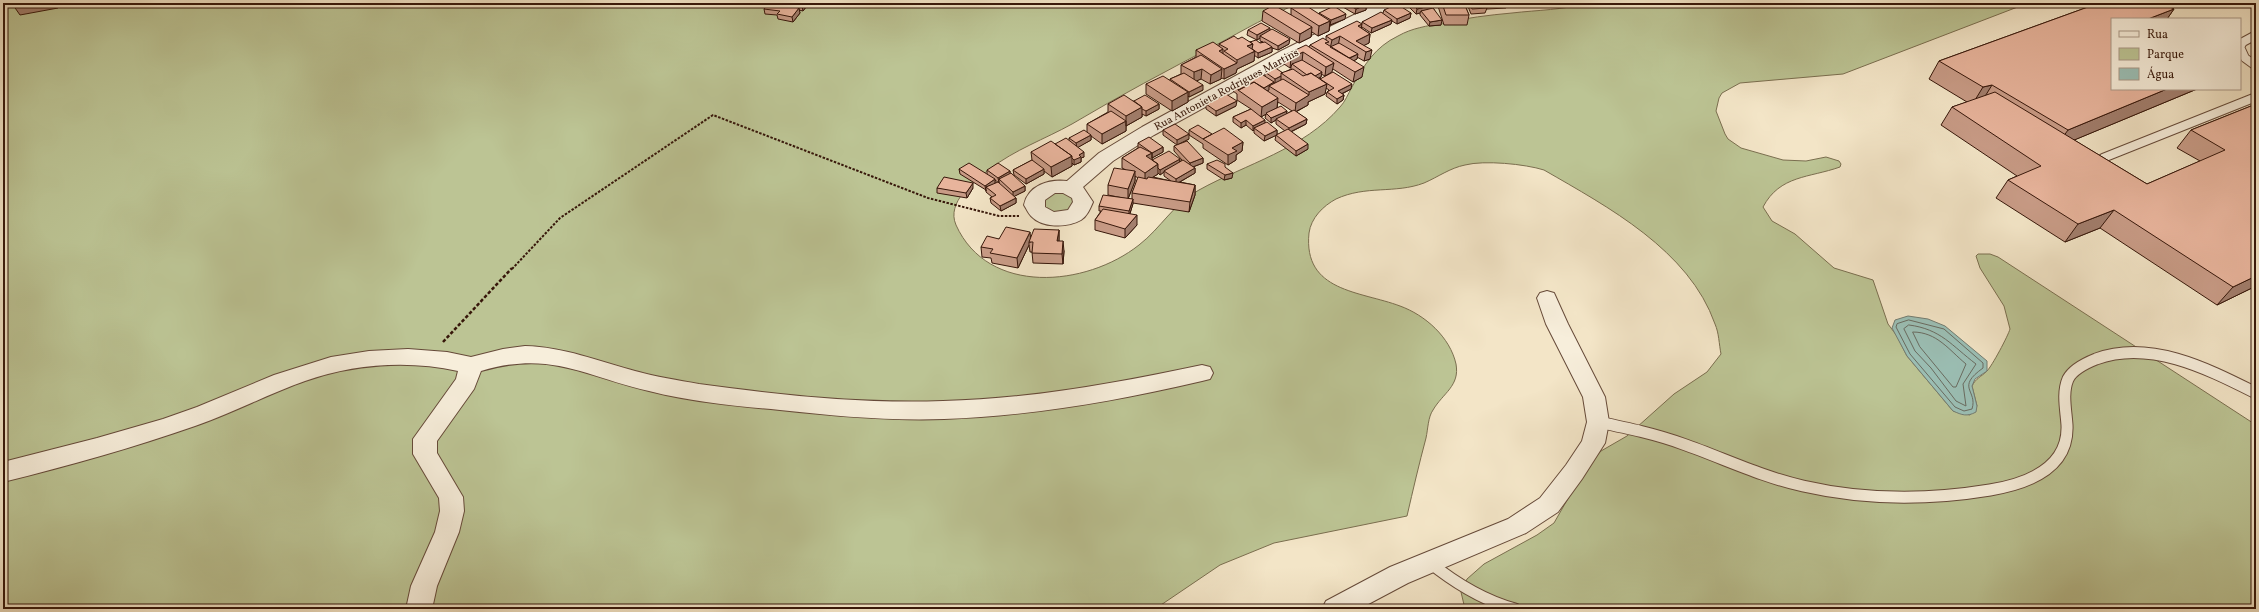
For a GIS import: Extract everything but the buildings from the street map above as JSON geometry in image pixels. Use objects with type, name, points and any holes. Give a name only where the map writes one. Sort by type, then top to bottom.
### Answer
[{"type":"street","name":"Rua Antonieta Rodrigues Martins","points":[[1070,189],[1106,157],[1148,131],[1287,55],[1390,3]]},
{"type":"street","points":[[1053,187],[1070,189],[1081,197],[1082,205],[1080,210],[1070,216],[1062,219],[1041,215],[1034,205],[1039,194],[1053,187]]},
{"type":"street","points":[[1335,609],[1399,575],[1517,526],[1549,505],[1593,443],[1598,422],[1594,397],[1557,324],[1546,298]]},
{"type":"street","points":[[467,367],[507,356],[527,354],[548,356],[649,383],[708,393],[784,402],[919,410],[964,410],[1023,404],[1122,389],[1202,373]]},
{"type":"street","points":[[3,472],[64,457],[169,426],[312,370],[361,360],[427,359],[450,360],[466,364],[470,372],[466,383],[425,439],[424,454],[451,497],[452,511],[447,532],[424,586],[419,609]]},
{"type":"lane","points":[[2241,45],[2243,42],[2256,35]]},
{"type":"lane","points":[[2241,52],[2256,66]]},
{"type":"lane","points":[[2103,158],[2256,97]]},
{"type":"lane","points":[[1598,422],[1665,438],[1748,470],[1802,486],[1851,495],[1939,495],[1988,490],[2024,484],[2043,474],[2059,456],[2067,431],[2065,400],[2067,381],[2078,368],[2094,359],[2114,353],[2145,353],[2176,358],[2207,370],[2256,393]]},
{"type":"lane","points":[[1429,562],[1454,582],[1483,598],[1515,609]]},
{"type":"path","points":[[427,359],[560,218],[713,115],[928,198],[999,216],[1041,215]]},
{"type":"green space","points":[[3,3],[1300,3],[1258,22],[1144,83],[1072,124],[1019,150],[999,162],[963,193],[958,200],[954,216],[956,225],[971,248],[991,264],[1014,274],[1040,277],[1066,276],[1093,270],[1117,259],[1147,238],[1190,195],[1292,145],[1309,134],[1326,122],[1342,105],[1361,71],[1377,51],[1390,40],[1414,29],[1469,18],[1560,8],[1588,3],[2028,3],[1843,74],[1740,83],[1722,93],[1719,98],[1716,111],[1728,139],[1741,148],[1783,160],[1806,161],[1826,157],[1839,161],[1841,164],[1840,167],[1796,179],[1787,183],[1770,197],[1763,207],[1772,221],[1795,234],[1834,268],[1873,280],[1888,324],[1897,336],[1907,356],[1953,411],[1970,415],[1977,406],[1972,386],[1989,368],[2000,351],[2010,329],[2004,306],[1980,268],[1976,256],[1978,254],[1990,254],[1998,257],[2256,425],[2256,609],[1465,609],[1461,592],[1467,579],[1484,564],[1537,535],[1554,523],[1586,467],[1601,451],[1627,436],[1674,394],[1707,372],[1721,354],[1716,327],[1703,298],[1686,274],[1644,233],[1594,199],[1544,170],[1516,164],[1483,163],[1460,166],[1424,183],[1413,186],[1358,192],[1336,199],[1318,213],[1310,228],[1310,252],[1315,267],[1325,278],[1337,286],[1352,292],[1400,306],[1418,315],[1435,328],[1442,336],[1453,354],[1457,372],[1456,378],[1450,389],[1431,413],[1407,516],[1274,543],[1220,565],[1155,609],[3,609]]},
{"type":"green space","points":[[1052,190],[1073,194],[1074,210],[1051,215],[1039,200]]},
{"type":"water","points":[[1908,316],[1928,319],[1945,326],[1987,361],[1987,371],[1975,379],[1972,386],[1977,406],[1976,412],[1970,415],[1964,415],[1953,411],[1907,356],[1892,328],[1895,320]]}]
